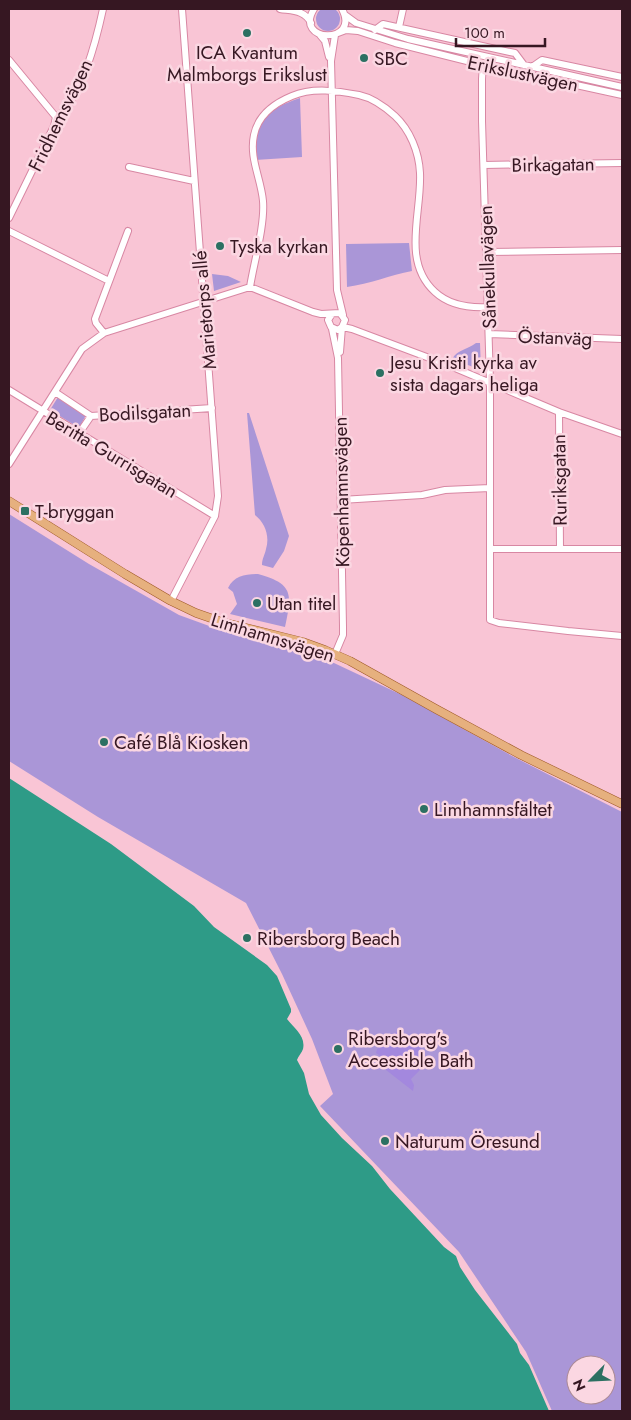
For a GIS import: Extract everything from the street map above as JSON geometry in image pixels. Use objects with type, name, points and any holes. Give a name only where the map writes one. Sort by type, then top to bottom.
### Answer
[{"type":"main road","name":"Limhamnsvägen","points":[[9,501],[125,574],[196,613],[222,622],[303,642],[335,654],[521,755],[622,804]]},
{"type":"street","name":"Fridhemsvägen","points":[[9,218],[54,126],[56,117],[64,113],[80,84],[96,39],[103,9]]},
{"type":"street","name":"Marietorps allé","points":[[172,601],[215,516],[218,496],[182,9]]},
{"type":"street","points":[[280,9],[299,12],[307,17],[311,23]]},
{"type":"street","points":[[311,23],[310,18],[314,9]]},
{"type":"street","points":[[399,27],[403,9]]},
{"type":"street","name":"Köpenhamnsvägen","points":[[330,61],[337,34],[344,24],[343,12]]},
{"type":"street","name":"Erikslustvägen","points":[[343,12],[353,22],[417,42],[622,87]]},
{"type":"street","name":"Köpenhamnsvägen","points":[[311,23],[314,30],[325,41],[330,61],[336,290],[332,314]]},
{"type":"street","name":"Erikslustvägen","points":[[375,30],[383,24],[515,53],[524,65]]},
{"type":"street","name":"Erikslustvägen","points":[[337,34],[346,30],[358,31],[395,43],[622,95]]},
{"type":"street","points":[[320,34],[325,36],[337,34]]},
{"type":"street","points":[[9,60],[56,117]]},
{"type":"street","name":"Erikslustvägen","points":[[532,67],[542,60],[622,77]]},
{"type":"street","name":"Sånekullavägen","points":[[483,64],[490,382],[490,620],[499,623],[622,636]]},
{"type":"street","points":[[250,287],[262,227],[263,203],[254,164],[254,135],[267,110],[280,101],[305,92],[331,90],[368,97],[382,105],[403,125],[414,146],[419,162],[420,188],[416,259],[422,277],[429,287],[447,301],[461,306],[488,307]]},
{"type":"street","name":"Birkagatan","points":[[484,165],[622,163]]},
{"type":"street","points":[[129,167],[194,181]]},
{"type":"street","points":[[9,231],[109,281]]},
{"type":"street","points":[[104,333],[95,319],[128,231]]},
{"type":"street","points":[[486,252],[622,250]]},
{"type":"street","points":[[9,464],[82,349],[104,333],[250,287],[312,312],[338,330],[343,322]]},
{"type":"street","name":"Köpenhamnsvägen","points":[[335,654],[343,635],[338,358],[343,322],[336,290]]},
{"type":"street","points":[[312,312],[332,314],[338,312],[343,322],[352,329],[490,382],[559,412],[622,434]]},
{"type":"street","points":[[330,326],[328,318],[332,314]]},
{"type":"street","name":"Köpenhamnsvägen","points":[[330,326],[338,358]]},
{"type":"street","name":"Östanväg","points":[[489,334],[622,339]]},
{"type":"street","name":"Beritta Gurrisgatan","points":[[9,390],[215,516]]},
{"type":"street","name":"Bodilsgatan","points":[[55,392],[91,416],[212,408]]},
{"type":"street","name":"Ruriksgatan","points":[[559,412],[560,549]]},
{"type":"street","points":[[80,432],[91,416]]},
{"type":"street","points":[[341,500],[422,495],[444,490],[490,488]]},
{"type":"street","points":[[491,548],[622,549]]},
{"type":"shaded area","points":[[328,7],[333,8],[339,14],[339,24],[333,30],[328,31],[323,30],[317,24],[316,19],[317,14],[323,8]]},
{"type":"shaded area","points":[[300,98],[302,157],[255,160],[257,136],[264,119],[278,107]]},
{"type":"shaded area","points":[[409,243],[412,271],[347,287],[346,244]]},
{"type":"shaded area","points":[[212,274],[228,276],[241,282],[214,291]]},
{"type":"shaded area","points":[[480,343],[481,370],[452,359],[460,351]]},
{"type":"shaded area","points":[[58,397],[86,415],[79,428],[50,410]]},
{"type":"shaded area","points":[[247,413],[249,413],[289,536],[284,551],[273,568],[262,565],[266,551],[267,535],[264,526],[255,515]]},
{"type":"shaded area","points":[[9,514],[89,564],[179,615],[223,631],[334,663],[402,695],[514,757],[622,812],[622,1411],[552,1411],[526,1352],[459,1252],[320,1106],[333,1094],[312,1039],[246,903],[98,817],[9,761]]},
{"type":"shaded area","points":[[258,574],[278,582],[288,592],[289,606],[285,627],[230,614],[237,604],[233,592],[228,588],[230,584],[240,576]]},
{"type":"shaded area","points":[[9,778],[111,844],[194,906],[214,927],[267,965],[277,976],[291,1009],[287,1019],[299,1032],[303,1040],[303,1049],[297,1060],[304,1073],[309,1094],[321,1115],[372,1166],[390,1189],[444,1247],[456,1256],[460,1267],[475,1290],[517,1344],[520,1353],[529,1365],[549,1411],[9,1411]]},
{"type":"shaded area","points":[[398,1032],[410,1035],[421,1048],[420,1070],[411,1079],[414,1085],[413,1091],[386,1070],[382,1057],[376,1053],[384,1040]]},
{"type":"place","name":"ICA Kvantum Malmborgs Erikslust","points":[[247,33]]},
{"type":"place","name":"SBC","points":[[364,58]]},
{"type":"place","name":"Tyska kyrkan","points":[[220,246]]},
{"type":"place","name":"Jesu Kristi kyrka av sista dagars heliga","points":[[380,373]]},
{"type":"place","name":"T-bryggan","points":[[25,511]]},
{"type":"place","name":"Utan titel","points":[[257,603]]},
{"type":"place","name":"Café Blå Kiosken","points":[[104,742]]},
{"type":"place","name":"Limhamnsfältet","points":[[424,809]]},
{"type":"place","name":"Ribersborg Beach","points":[[247,938]]},
{"type":"place","name":"Ribersborg's Accessible Bath","points":[[338,1049]]},
{"type":"place","name":"Naturum Öresund","points":[[385,1141]]}]
